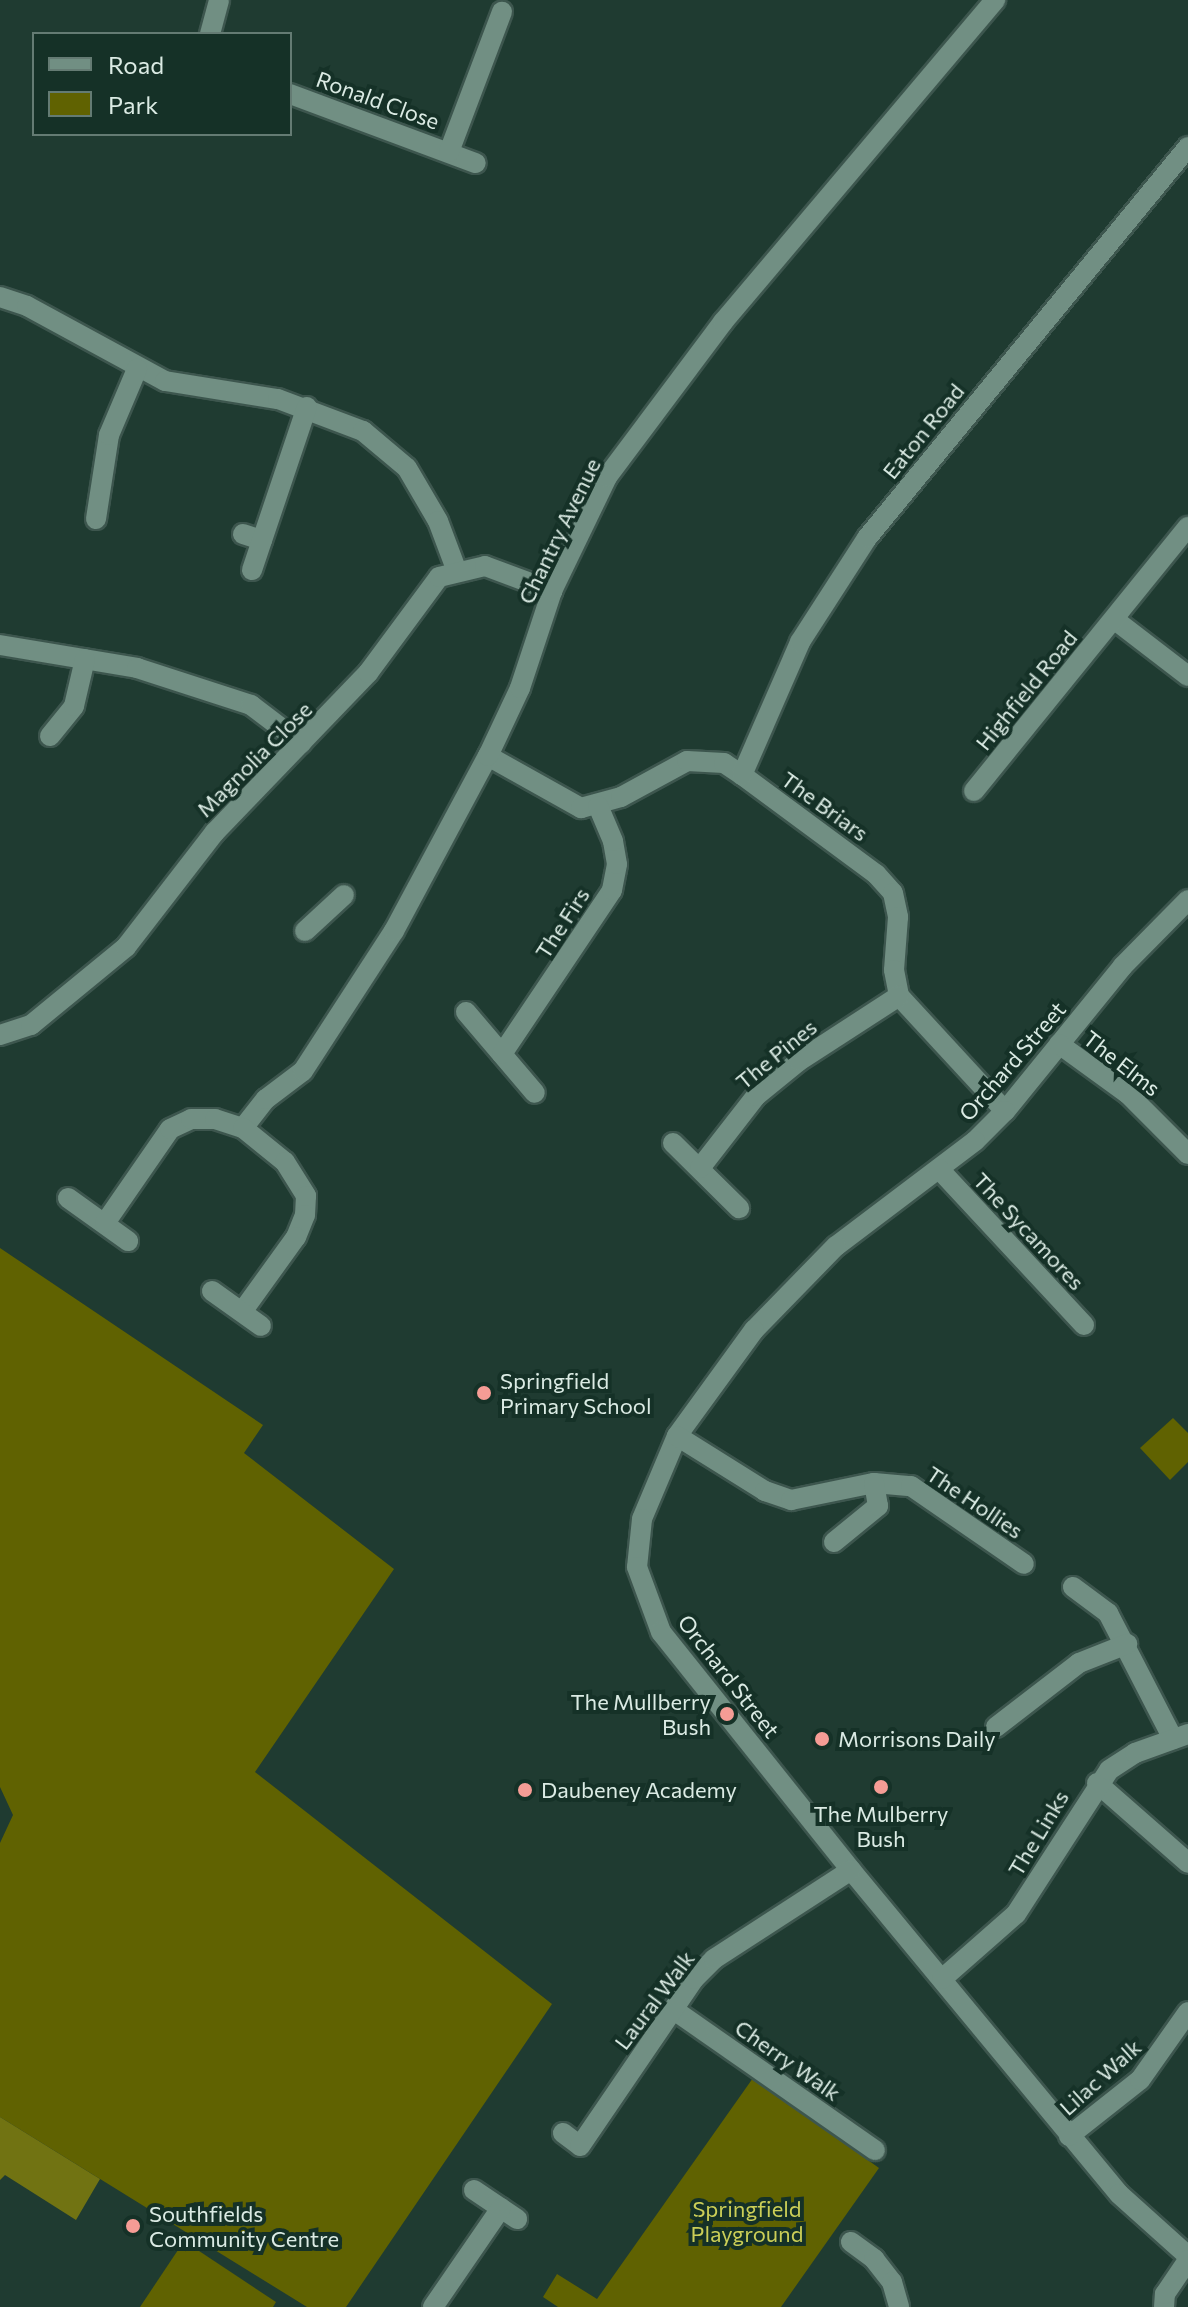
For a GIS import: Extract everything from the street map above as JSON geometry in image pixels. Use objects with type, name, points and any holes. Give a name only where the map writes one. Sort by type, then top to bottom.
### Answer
[{"type":"street","points":[[211,32],[219,0]]},
{"type":"street","name":"Chantry Avenue","points":[[243,1128],[266,1099],[303,1071],[336,1026],[488,756],[520,688],[552,591],[607,477],[723,322],[995,0]]},
{"type":"street","name":"Ronald Close","points":[[449,152],[502,12]]},
{"type":"street","name":"Ronald Close","points":[[292,95],[476,163]]},
{"type":"street","name":"Eaton Road","points":[[742,775],[800,642],[867,538],[1188,147]]},
{"type":"street","points":[[0,297],[66,326],[137,369],[165,381],[307,407],[363,431],[407,468],[438,521],[456,569],[485,566],[552,591]]},
{"type":"street","points":[[96,519],[109,435],[137,369]]},
{"type":"street","points":[[252,570],[252,537],[307,407]]},
{"type":"street","name":"Highfield Road","points":[[974,791],[1188,527]]},
{"type":"street","name":"Magnolia Close","points":[[0,1035],[31,1025],[126,947],[215,832],[368,673],[425,590],[456,569]]},
{"type":"street","points":[[1115,620],[1188,676]]},
{"type":"street","points":[[0,645],[137,668],[251,705],[301,743]]},
{"type":"street","points":[[50,736],[74,706],[85,659]]},
{"type":"street","points":[[488,756],[565,801],[581,808],[598,806]]},
{"type":"street","name":"The Briars","points":[[598,806],[687,761],[724,763],[876,874],[893,893],[898,917],[894,970],[899,996]]},
{"type":"street","name":"The Firs","points":[[502,1054],[612,890],[615,852],[598,806]]},
{"type":"street","points":[[305,931],[344,895]]},
{"type":"street","name":"Orchard Street","points":[[1188,900],[1123,966],[1005,1111],[939,1169],[836,1246],[788,1293],[677,1436],[642,1519],[637,1567],[645,1599],[661,1632],[1069,2136],[1155,2231],[1188,2258]]},
{"type":"street","points":[[899,996],[1005,1111]]},
{"type":"street","name":"The Pines","points":[[700,1168],[756,1096],[799,1061],[899,996]]},
{"type":"street","points":[[466,1012],[535,1093]]},
{"type":"street","name":"The Elms","points":[[1059,1044],[1128,1094],[1188,1154]]},
{"type":"street","points":[[105,1223],[170,1129],[191,1119],[215,1119],[243,1128],[285,1162],[306,1196],[305,1215],[296,1237],[242,1312]]},
{"type":"street","points":[[673,1143],[739,1208]]},
{"type":"street","name":"The Sycamores","points":[[939,1169],[1084,1325]]},
{"type":"street","points":[[68,1198],[128,1241]]},
{"type":"street","points":[[212,1291],[261,1326]]},
{"type":"street","name":"The Hollies","points":[[677,1436],[765,1491],[791,1500],[874,1483],[911,1486],[1024,1564]]},
{"type":"street","points":[[834,1542],[878,1506],[874,1483]]},
{"type":"street","points":[[1073,1587],[1108,1613],[1181,1736]]},
{"type":"street","points":[[996,1727],[1079,1663],[1127,1644]]},
{"type":"street","name":"The Links","points":[[942,1979],[1016,1914],[1097,1783],[1119,1761],[1181,1736]]},
{"type":"street","points":[[1097,1783],[1188,1863]]},
{"type":"street","name":"Laural Walk","points":[[563,2133],[580,2146],[674,2010],[714,1959],[851,1870]]},
{"type":"street","name":"Cherry Walk","points":[[674,2010],[875,2150]]},
{"type":"street","name":"Lilac Walk","points":[[1069,2136],[1140,2080],[1188,2012]]},
{"type":"street","points":[[433,2307],[509,2214],[474,2190]]},
{"type":"street","points":[[851,2242],[874,2259],[892,2282],[899,2307]]},
{"type":"street","points":[[1164,2307],[1165,2294],[1188,2258]]},
{"type":"green space","points":[[0,1248],[263,1425],[244,1453],[394,1569],[255,1772],[552,2004],[346,2307],[307,2307],[0,2117],[0,1843],[13,1815],[0,1787]]},
{"type":"green space","points":[[1173,1418],[1188,1433],[1188,1462],[1170,1480],[1140,1448]]},
{"type":"green space","name":"Springfield Playground","points":[[753,2078],[879,2168],[781,2307],[558,2307],[543,2297],[557,2274],[597,2299]]},
{"type":"green space","points":[[184,2241],[276,2302],[273,2307],[140,2307]]},
{"type":"shaded area","points":[[0,2117],[100,2179],[76,2220],[5,2175],[0,2180]]},
{"type":"place","name":"Springfield Primary School","points":[[484,1393]]},
{"type":"place","name":"The Mullberry Bush","points":[[727,1714]]},
{"type":"place","name":"Morrisons Daily","points":[[822,1739]]},
{"type":"place","name":"The Mulberry Bush","points":[[881,1787]]},
{"type":"place","name":"Daubeney Academy","points":[[525,1790]]},
{"type":"place","name":"Southfields Community Centre","points":[[133,2226]]}]
